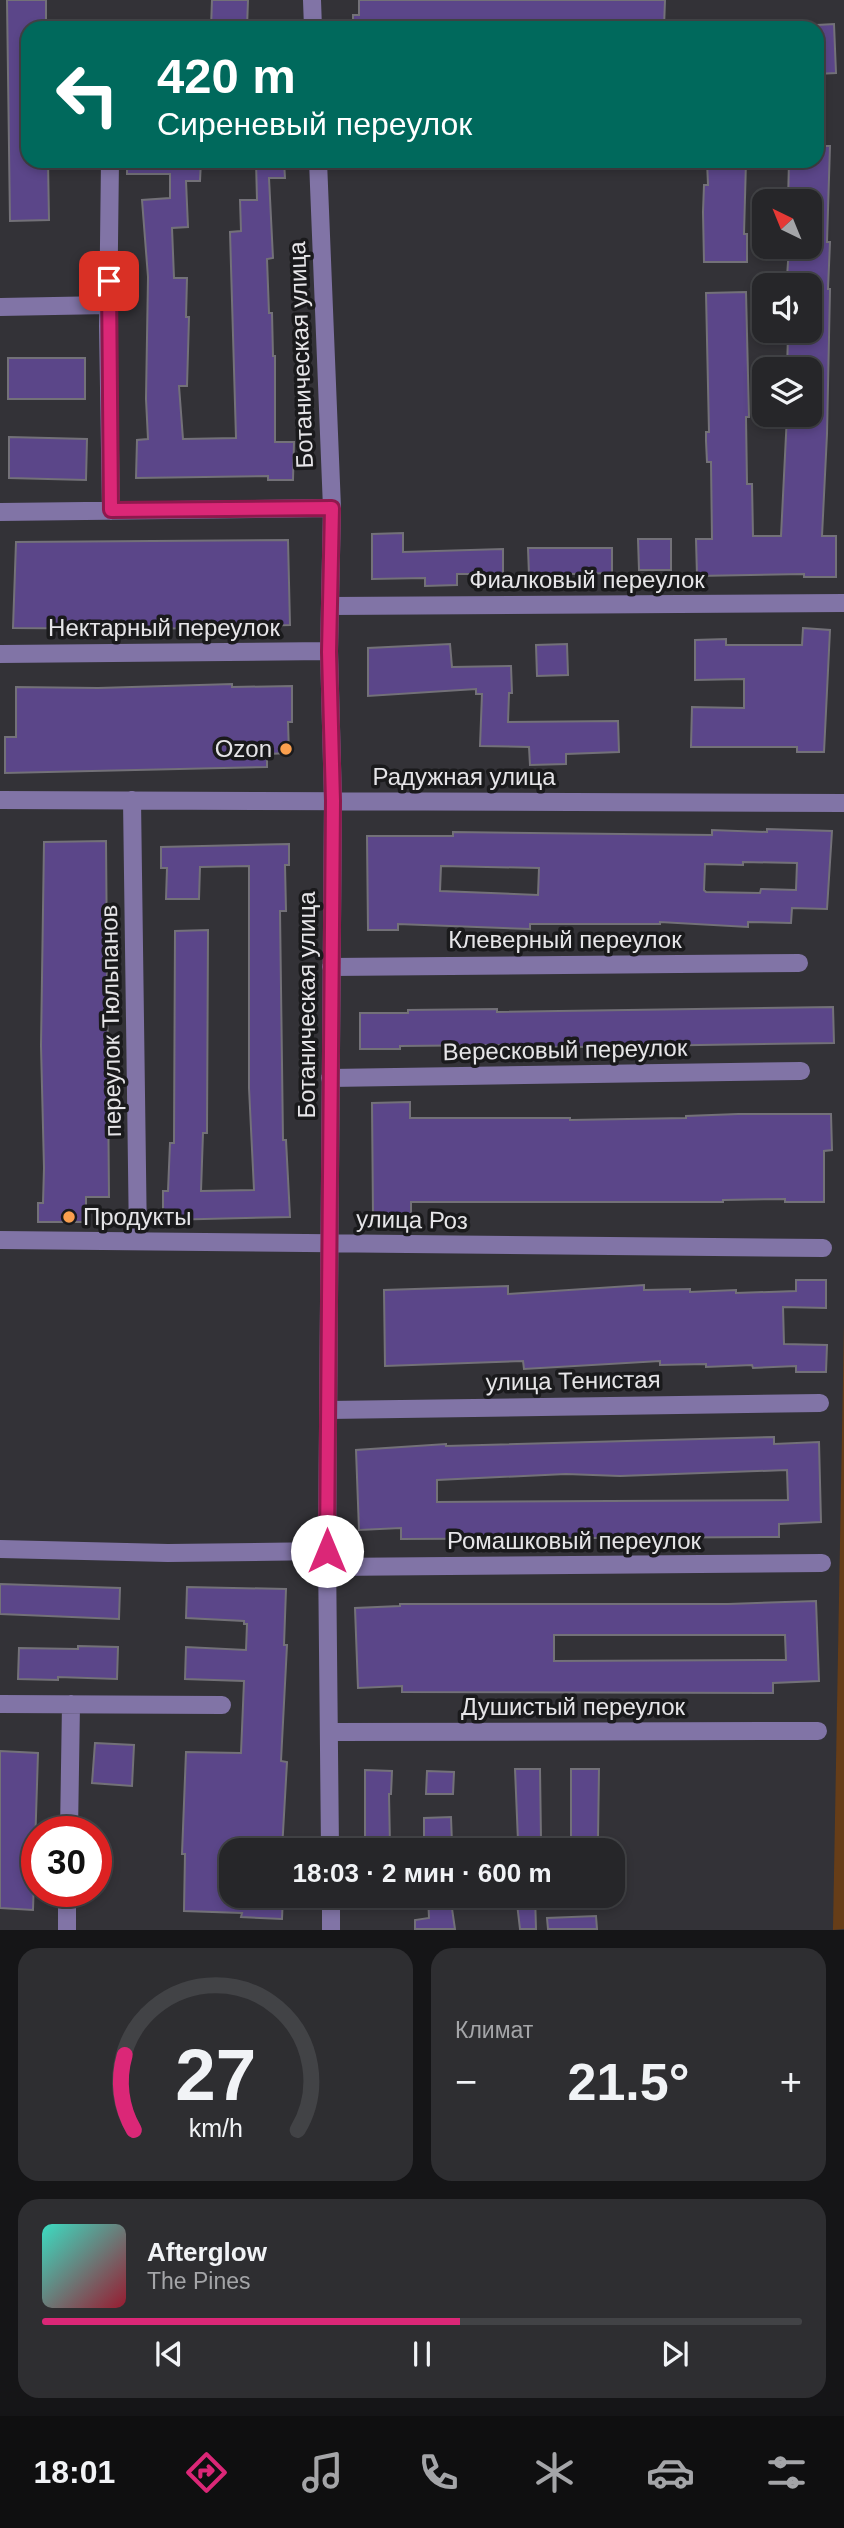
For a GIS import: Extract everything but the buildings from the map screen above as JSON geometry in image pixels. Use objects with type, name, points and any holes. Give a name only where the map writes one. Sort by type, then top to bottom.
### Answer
[{"type":"street","points":[[312,0],[313,21]]},
{"type":"street","points":[[110,168],[108,305],[111,510]]},
{"type":"street","name":"Ботаническая улица","points":[[318,168],[332,508],[329,652],[333,801],[327,1559],[330,1838]]},
{"type":"street","points":[[0,307],[108,305]]},
{"type":"street","points":[[0,512],[332,508]]},
{"type":"street","name":"Фиалковый переулок","points":[[330,606],[844,603]]},
{"type":"street","name":"Нектарный переулок","points":[[0,654],[329,652]]},
{"type":"street","name":"Радужная улица","points":[[0,800],[844,803]]},
{"type":"street","name":"переулок Тюльпанов","points":[[132,800],[138,1241]]},
{"type":"street","name":"Клеверный переулок","points":[[331,967],[799,963]]},
{"type":"street","name":"Вересковый переулок","points":[[331,1078],[800,1071]]},
{"type":"street","name":"улица Роз","points":[[0,1240],[823,1248]]},
{"type":"street","name":"улица Тенистая","points":[[328,1410],[820,1403]]},
{"type":"street","name":"Ромашковый переулок","points":[[0,1549],[327,1559],[822,1563]]},
{"type":"street","points":[[0,1704],[222,1705]]},
{"type":"street","points":[[69,1816],[71,1704]]},
{"type":"street","name":"Душистый переулок","points":[[329,1732],[818,1731]]},
{"type":"street","points":[[66,1930],[67,1907]]},
{"type":"street","points":[[331,1908],[331,1930]]},
{"type":"shaded area","points":[[844,1323],[844,1929],[833,1930],[833,1929]]},
{"type":"place","name":"Ozon","points":[[286,749]]},
{"type":"place","name":"Продукты","points":[[69,1217]]},
{"type":"route","points":[[109,281],[111,510],[332,508],[329,652],[333,801],[327,1551]]}]
